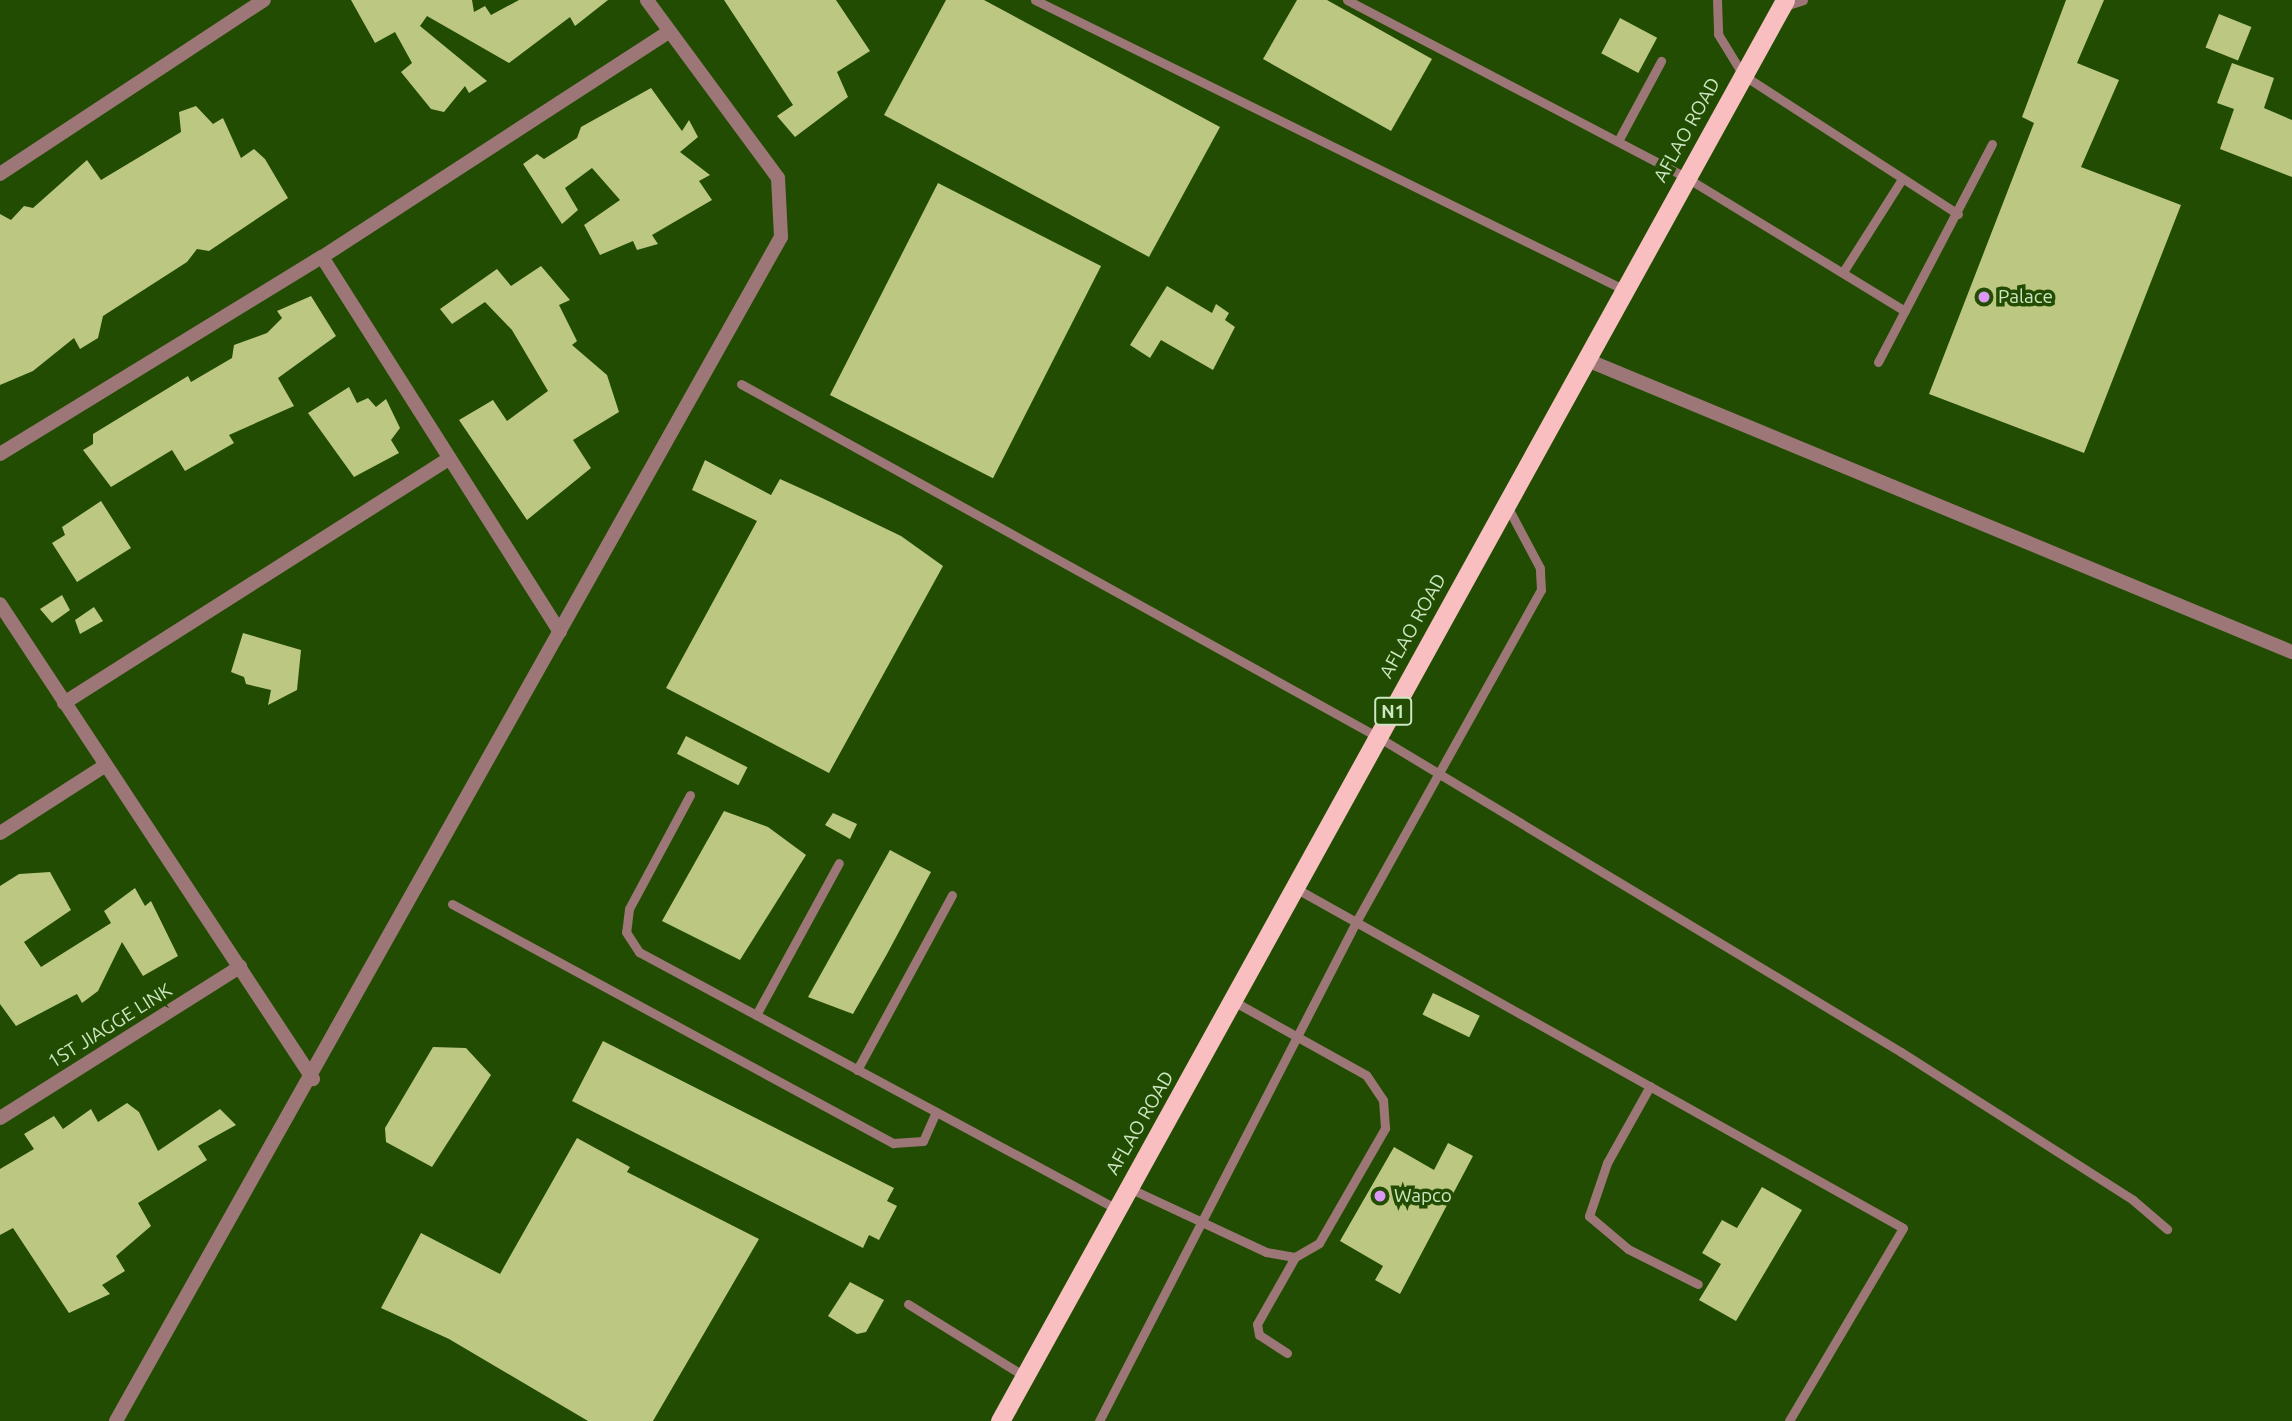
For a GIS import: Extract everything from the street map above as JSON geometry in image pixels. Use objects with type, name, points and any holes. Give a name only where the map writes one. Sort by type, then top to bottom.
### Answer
[{"type":"highway","name":"AFLAO ROAD","points":[[1000,1421],[1235,1002],[1378,737],[1783,4]]},
{"type":"street","points":[[0,174],[264,0]]},
{"type":"street","points":[[116,1421],[313,1079],[781,237],[784,219],[778,178],[647,0]]},
{"type":"street","points":[[0,454],[322,257],[668,32]]},
{"type":"street","points":[[322,257],[447,460],[560,632]]},
{"type":"street","points":[[1587,360],[2292,652]]},
{"type":"street","points":[[64,703],[447,460]]},
{"type":"street","points":[[0,604],[103,767],[313,1079]]},
{"type":"street","points":[[0,834],[103,767]]},
{"type":"street","name":"1ST JIAGGE LINK","points":[[0,1118],[240,967]]},
{"type":"lane","points":[[1035,0],[1625,290]]},
{"type":"lane","points":[[1347,0],[1687,178],[1905,311]]},
{"type":"lane","points":[[1717,0],[1718,33],[1743,75],[1958,214]]},
{"type":"lane","points":[[1783,4],[1803,0]]},
{"type":"lane","points":[[1618,141],[1661,61]]},
{"type":"lane","points":[[1878,362],[1958,214],[1992,144]]},
{"type":"lane","points":[[1843,272],[1902,179]]},
{"type":"lane","points":[[741,384],[1378,737],[1901,1052],[2133,1200],[2167,1229]]},
{"type":"lane","points":[[1099,1421],[1356,922],[1442,776],[1541,590],[1540,568],[1506,504]]},
{"type":"lane","points":[[690,794],[629,909],[626,932],[639,952],[1117,1209]]},
{"type":"lane","points":[[757,1015],[839,863]]},
{"type":"lane","points":[[1297,889],[1903,1228],[1788,1421]]},
{"type":"lane","points":[[857,1070],[952,895]]},
{"type":"lane","points":[[452,904],[892,1143],[923,1140],[936,1112]]},
{"type":"lane","points":[[1235,1002],[1366,1075],[1383,1100],[1385,1128],[1319,1244],[1295,1257],[1257,1324],[1259,1335],[1287,1353]]},
{"type":"lane","points":[[1650,1086],[1607,1163],[1589,1216],[1628,1249],[1698,1284]]},
{"type":"lane","points":[[1129,1188],[1266,1252],[1295,1257]]},
{"type":"lane","points":[[908,1304],[1024,1376]]},
{"type":"building","points":[[351,0],[472,0],[474,12],[485,6],[491,15],[519,0],[608,0],[575,26],[570,17],[509,63],[427,16],[420,26],[487,81],[469,93],[465,86],[444,112],[431,109],[401,72],[412,63],[395,32],[375,43]]},
{"type":"building","points":[[724,0],[836,0],[870,51],[837,72],[848,97],[795,137],[777,116],[793,105]]},
{"type":"building","points":[[946,0],[984,0],[1220,127],[1149,257],[884,115]]},
{"type":"building","points":[[1297,0],[1327,0],[1432,59],[1391,131],[1263,59]]},
{"type":"building","points":[[2066,0],[2104,0],[2077,63],[2119,80],[2081,167],[2181,205],[2084,453],[1929,394],[2034,123],[2022,117]]},
{"type":"building","points":[[2219,14],[2251,27],[2238,60],[2206,47]]},
{"type":"building","points":[[1620,18],[1657,38],[1638,73],[1601,53]]},
{"type":"building","points":[[2232,63],[2274,78],[2264,108],[2292,120],[2292,177],[2220,149],[2234,109],[2217,103]]},
{"type":"building","points":[[651,88],[682,131],[689,120],[698,137],[680,152],[710,175],[699,181],[712,200],[652,235],[658,244],[637,250],[633,241],[600,255],[584,225],[620,200],[592,168],[565,188],[578,210],[562,224],[523,164],[537,154],[544,159],[577,138],[581,127]]},
{"type":"building","points":[[196,106],[213,124],[223,118],[241,158],[254,149],[265,159],[288,198],[209,251],[197,249],[187,262],[103,316],[98,338],[80,349],[74,338],[33,371],[0,385],[0,214],[11,220],[24,206],[33,208],[87,160],[101,180],[181,132],[179,112]]},
{"type":"building","points":[[938,183],[1101,266],[993,478],[830,395]]},
{"type":"building","points":[[541,266],[570,300],[559,305],[577,341],[572,345],[607,375],[619,412],[573,440],[591,468],[527,520],[459,420],[493,400],[507,421],[548,391],[512,330],[485,302],[452,324],[440,309],[497,269],[511,286]]},
{"type":"building","points":[[1167,286],[1212,313],[1216,304],[1229,313],[1225,320],[1235,327],[1213,370],[1161,340],[1150,358],[1130,345]]},
{"type":"building","points":[[311,296],[336,336],[278,378],[294,406],[229,435],[234,443],[185,471],[172,450],[111,487],[83,450],[93,444],[93,434],[188,376],[191,382],[232,358],[234,345],[267,333],[282,318],[277,311]]},
{"type":"building","points":[[349,387],[357,403],[368,398],[376,407],[386,399],[400,428],[391,440],[399,453],[354,477],[308,413]]},
{"type":"building","points":[[705,460],[771,495],[780,479],[901,536],[943,566],[829,773],[666,688],[757,521],[692,490]]},
{"type":"building","points":[[101,501],[131,548],[77,582],[52,543],[65,535],[62,527]]},
{"type":"building","points":[[62,595],[70,610],[52,623],[40,609]]},
{"type":"building","points":[[94,607],[103,621],[80,634],[75,620]]},
{"type":"building","points":[[243,633],[301,650],[297,690],[268,705],[271,690],[246,684],[244,677],[231,672]]},
{"type":"building","points":[[686,736],[747,767],[738,785],[677,754]]},
{"type":"building","points":[[724,811],[768,827],[806,855],[740,960],[662,921]]},
{"type":"building","points":[[833,813],[857,824],[850,839],[825,825]]},
{"type":"building","points":[[890,850],[931,872],[887,954],[853,1014],[808,997]]},
{"type":"building","points":[[50,872],[71,910],[24,942],[41,967],[111,923],[104,911],[135,888],[145,906],[151,901],[178,956],[143,976],[122,942],[98,991],[82,1003],[77,994],[16,1026],[0,1004],[0,886],[19,874]]},
{"type":"building","points":[[1433,993],[1480,1016],[1469,1037],[1422,1015]]},
{"type":"building","points":[[603,1041],[894,1188],[887,1201],[897,1206],[879,1240],[869,1235],[863,1248],[572,1101]]},
{"type":"building","points":[[433,1047],[466,1048],[491,1075],[432,1167],[386,1142],[385,1128]]},
{"type":"building","points":[[127,1103],[139,1112],[158,1151],[220,1109],[236,1125],[198,1146],[207,1160],[138,1203],[151,1226],[116,1256],[125,1271],[102,1285],[110,1294],[69,1313],[13,1228],[0,1235],[0,1169],[34,1149],[24,1134],[54,1116],[63,1129],[91,1109],[98,1122]]},
{"type":"building","points":[[577,1138],[630,1167],[627,1172],[759,1239],[653,1421],[588,1421],[449,1339],[381,1308],[421,1233],[500,1274]]},
{"type":"building","points":[[1448,1143],[1473,1156],[1400,1294],[1375,1280],[1383,1266],[1340,1241],[1394,1147],[1434,1170]]},
{"type":"building","points":[[1762,1187],[1802,1210],[1736,1321],[1699,1300],[1721,1264],[1702,1253],[1722,1220],[1737,1228]]},
{"type":"building","points":[[850,1282],[884,1300],[866,1332],[857,1334],[828,1316]]},
{"type":"place","name":"Palace","points":[[1984,297]]},
{"type":"place","name":"Wapco","points":[[1380,1196]]}]
